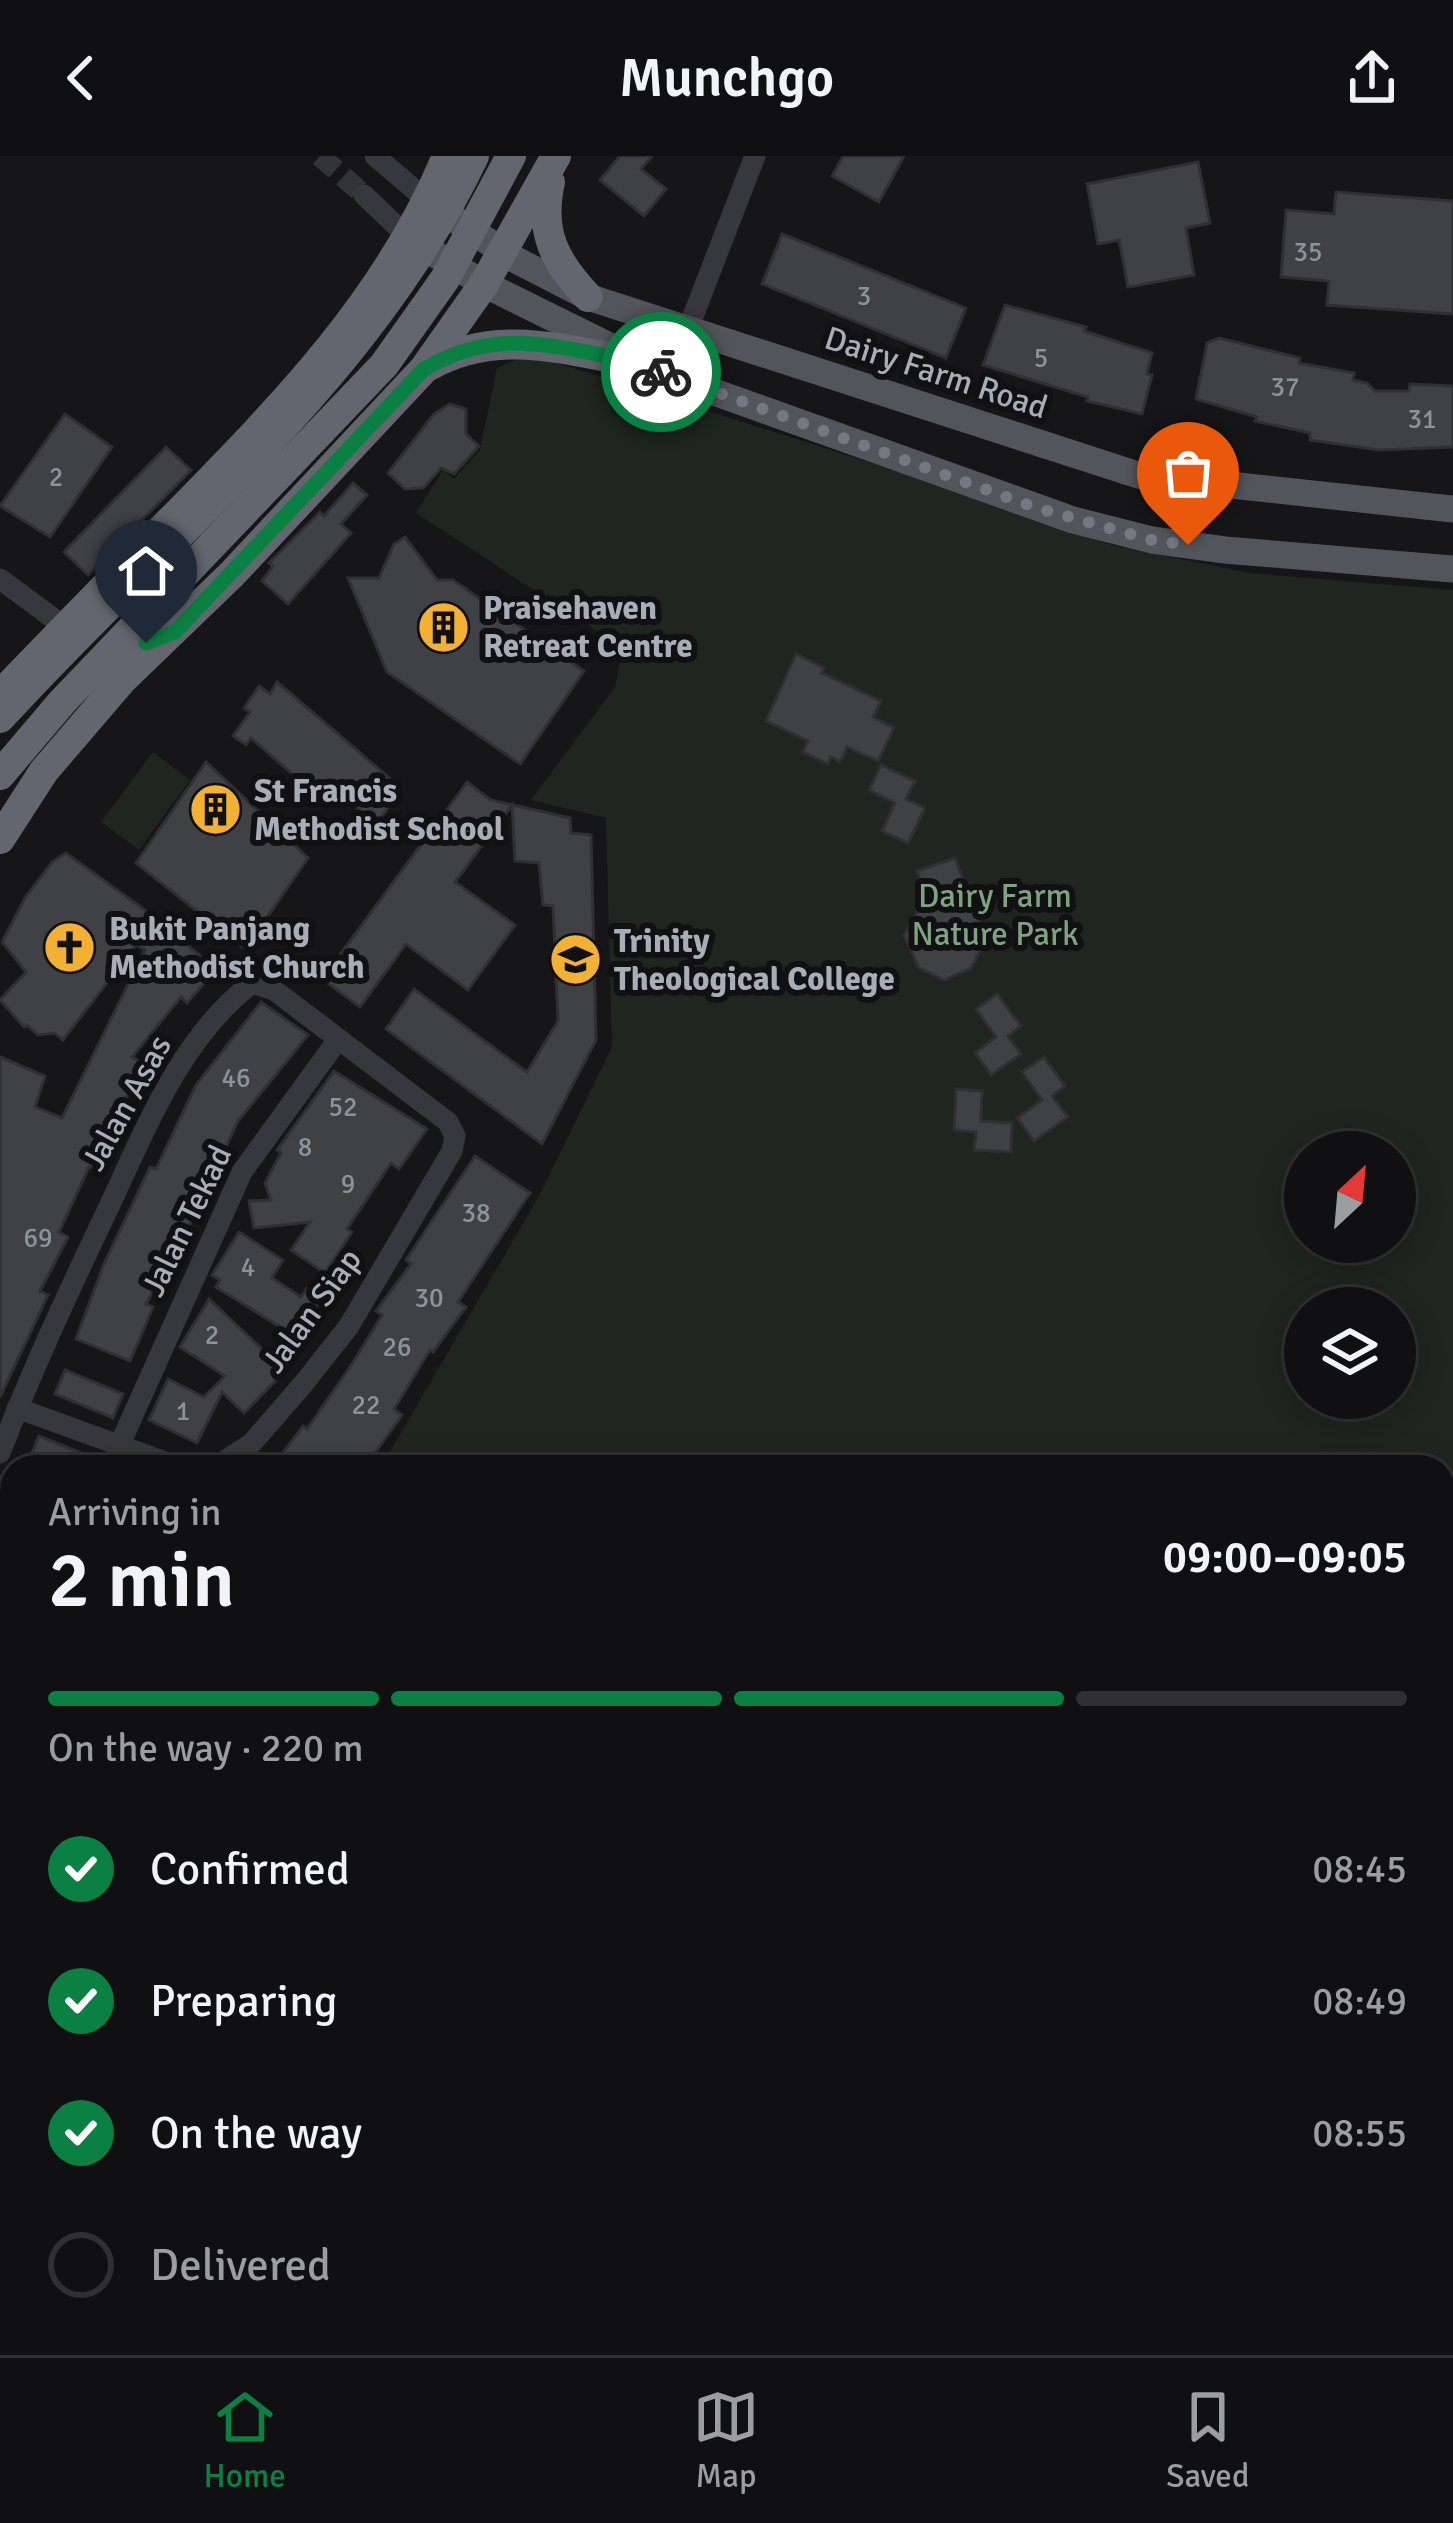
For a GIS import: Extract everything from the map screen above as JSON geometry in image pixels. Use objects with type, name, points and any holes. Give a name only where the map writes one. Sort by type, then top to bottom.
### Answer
[{"type":"highway","points":[[0,695],[299,386],[388,274],[429,202],[447,156]]},
{"type":"highway","points":[[0,718],[347,359],[399,290],[474,156]]},
{"type":"highway","points":[[0,775],[62,702],[384,365],[445,279],[511,156]]},
{"type":"highway","points":[[0,838],[80,728],[424,369],[484,284],[556,157]]},
{"type":"highway","points":[[556,157],[544,209],[546,232],[565,272],[588,297]]},
{"type":"highway","points":[[424,369],[476,344],[540,344],[617,358],[624,355]]},
{"type":"main road","name":"Dairy Farm Road","points":[[429,202],[588,297],[1138,476],[1453,509]]},
{"type":"main road","points":[[409,238],[484,284],[624,355],[737,400],[1093,525],[1225,550],[1453,569]]},
{"type":"street","points":[[375,156],[429,202]]},
{"type":"street","points":[[688,329],[755,156]]},
{"type":"street","points":[[364,195],[409,238]]},
{"type":"street","points":[[0,579],[65,627],[97,637],[146,643],[175,632]]},
{"type":"street","points":[[65,627],[87,667],[90,696],[80,728]]},
{"type":"street","name":"Jalan Asas","points":[[0,1453],[172,1076],[227,1003],[252,983],[274,990],[448,1122],[455,1136],[452,1150]]},
{"type":"street","name":"Jalan Tekad","points":[[120,1444],[242,1172],[337,1041]]},
{"type":"street","name":"Jalan Siap","points":[[233,1455],[251,1443],[350,1325],[452,1150]]},
{"type":"street","points":[[17,1408],[148,1455]]},
{"type":"green space","name":"Dairy Farm Nature Park","points":[[545,359],[1112,545],[1250,573],[1453,590],[1453,1455],[388,1455],[539,1196],[612,1047],[606,818],[531,800],[615,687],[623,648],[416,513],[443,470],[454,479],[480,450],[497,368],[516,360]]},
{"type":"green space","points":[[153,752],[190,780],[139,850],[101,822]]},
{"type":"building","points":[[620,156],[652,156],[641,169],[666,189],[644,216],[600,180]]},
{"type":"building","points":[[843,156],[904,156],[879,202],[832,176]]},
{"type":"building","points":[[1198,162],[1210,223],[1186,228],[1194,275],[1128,287],[1119,240],[1098,244],[1087,184]]},
{"type":"building","points":[[1336,192],[1453,201],[1453,314],[1327,305],[1329,281],[1281,277],[1286,210],[1334,214]]},
{"type":"building","points":[[782,234],[966,308],[946,358],[762,284]]},
{"type":"building","points":[[1005,305],[1086,327],[1084,331],[1152,353],[1142,414],[1087,401],[1088,397],[983,365]]},
{"type":"building","points":[[1219,338],[1300,358],[1299,363],[1354,373],[1353,380],[1375,391],[1409,391],[1410,384],[1453,386],[1453,447],[1379,450],[1310,440],[1310,433],[1255,421],[1257,417],[1196,399],[1207,343]]},
{"type":"building","points":[[450,404],[466,409],[466,434],[479,446],[454,474],[441,468],[423,488],[405,489],[388,473],[434,414]]},
{"type":"building","points":[[65,414],[112,447],[50,537],[0,506]]},
{"type":"building","points":[[166,447],[191,470],[88,575],[64,552]]},
{"type":"building","points":[[353,483],[367,495],[341,524],[351,533],[288,604],[262,581],[273,566],[269,563],[320,512],[324,516]]},
{"type":"building","name":"Praisehaven Retreat Centre","points":[[405,537],[437,580],[453,580],[584,671],[520,764],[387,672],[348,578],[379,578],[394,544]]},
{"type":"building","points":[[796,654],[824,668],[822,673],[881,701],[873,717],[894,728],[878,761],[847,747],[840,762],[831,757],[828,764],[803,752],[808,741],[766,721]]},
{"type":"building","points":[[277,682],[393,781],[383,796],[392,802],[377,823],[338,794],[329,806],[251,738],[246,745],[233,736],[250,712],[244,708],[259,686],[270,694]]},
{"type":"building","name":"St Francis Methodist School","points":[[206,762],[308,858],[245,949],[136,863]]},
{"type":"building","points":[[881,765],[915,781],[906,799],[925,808],[908,843],[882,831],[895,803],[869,790]]},
{"type":"building","points":[[467,782],[491,800],[570,818],[571,833],[591,835],[596,1040],[542,1144],[386,1029],[414,989],[527,1072],[558,1021],[553,906],[543,905],[539,863],[515,861],[512,805],[455,882],[515,925],[468,990],[406,944],[360,1007],[322,979]]},
{"type":"building","points":[[66,853],[152,915],[145,925],[169,942],[175,935],[216,969],[187,1003],[181,997],[132,1057],[143,1063],[59,1232],[68,1237],[40,1291],[48,1295],[0,1397],[0,1057],[45,1076],[35,1107],[62,1118],[145,950],[136,945],[63,1040],[54,1033],[38,1035],[24,1027],[0,1000],[26,972],[2,942],[25,898],[52,862]]},
{"type":"building","points":[[955,858],[986,940],[971,968],[944,980],[919,968],[904,935],[917,912],[930,907],[917,871]]},
{"type":"building","points":[[997,994],[1021,1026],[1008,1036],[1021,1054],[991,1075],[975,1053],[996,1037],[976,1009]]},
{"type":"building","points":[[261,1002],[308,1035],[238,1121],[185,1235],[146,1304],[153,1307],[130,1361],[76,1339],[103,1266],[150,1167],[156,1169],[196,1085]]},
{"type":"building","points":[[1044,1057],[1065,1086],[1052,1096],[1068,1117],[1034,1141],[1017,1118],[1042,1100],[1022,1072]]},
{"type":"building","points":[[334,1071],[427,1129],[399,1169],[391,1163],[347,1229],[352,1232],[325,1273],[291,1250],[310,1222],[254,1228],[249,1201],[271,1200],[265,1183],[281,1153],[277,1150]]},
{"type":"building","points":[[956,1089],[982,1091],[981,1121],[1012,1123],[1011,1152],[974,1150],[976,1132],[954,1130]]},
{"type":"building","points":[[475,1156],[530,1193],[458,1302],[466,1307],[430,1350],[394,1409],[402,1415],[374,1455],[281,1455],[303,1426],[307,1429],[352,1364],[382,1315],[376,1311],[411,1264],[406,1260]]},
{"type":"building","points":[[239,1232],[283,1260],[272,1278],[301,1297],[307,1288],[323,1298],[298,1338],[216,1287],[220,1280],[212,1275]]},
{"type":"building","points":[[209,1299],[285,1371],[244,1413],[222,1392],[197,1443],[149,1420],[168,1379],[204,1397],[225,1376],[180,1347]]},
{"type":"building","points":[[65,1370],[123,1394],[113,1418],[55,1394]]},
{"type":"building","points":[[39,1436],[86,1455],[31,1455]]},
{"type":"tunnel","points":[[320,156],[364,195]]},
{"type":"way so far","points":[[661,372],[1073,520],[1188,545]]},
{"type":"place","name":"Praisehaven Retreat Centre","points":[[444,627]]},
{"type":"place","name":"St Francis Methodist School","points":[[215,810]]},
{"type":"place","name":"Bukit Panjang Methodist Church","points":[[70,948]]},
{"type":"place","name":"Trinity Theological College","points":[[575,960]]},
{"type":"route","points":[[146,643],[175,632],[424,369],[452,353],[476,344],[540,344],[617,358],[624,355],[661,372]]}]
